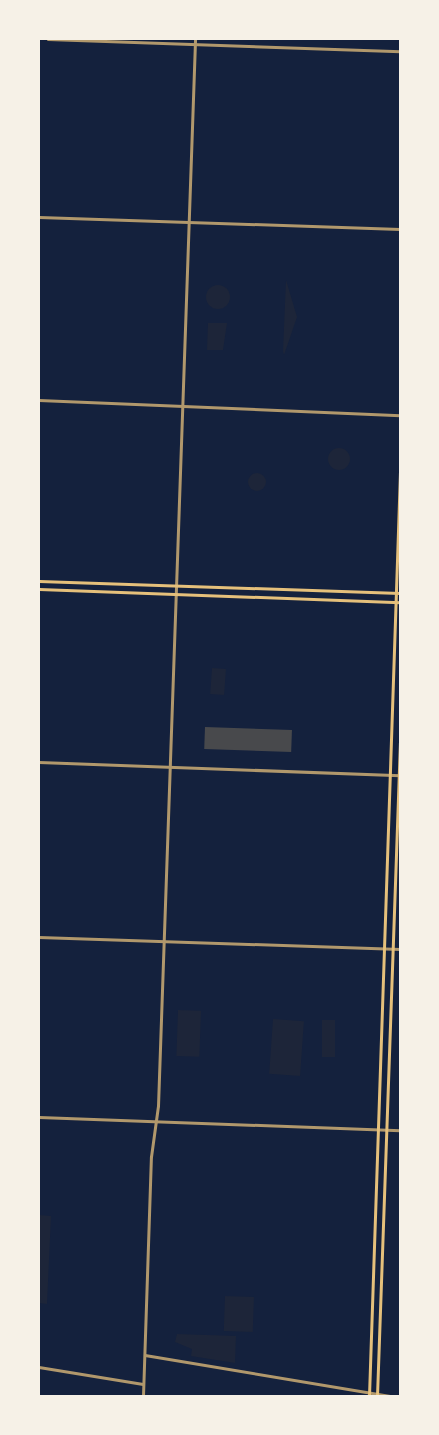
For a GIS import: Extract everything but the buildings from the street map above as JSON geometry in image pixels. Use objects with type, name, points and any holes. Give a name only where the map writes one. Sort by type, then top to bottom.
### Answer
[{"type":"main road","points":[[369,1395],[390,774],[398,602],[400,473]]},
{"type":"main road","points":[[39,581],[398,593]]},
{"type":"main road","points":[[39,589],[398,602]]},
{"type":"main road","points":[[377,1395],[400,742]]},
{"type":"street","points":[[48,39],[400,51]]},
{"type":"street","points":[[143,1396],[164,941],[195,39]]},
{"type":"street","points":[[39,217],[400,229]]},
{"type":"street","points":[[39,400],[400,415]]},
{"type":"street","points":[[39,762],[400,775]]},
{"type":"street","points":[[39,937],[400,949]]},
{"type":"street","points":[[39,1117],[400,1130]]},
{"type":"street","points":[[144,1355],[369,1395],[390,1396]]},
{"type":"street","points":[[39,1367],[143,1384]]},
{"type":"shaded area","points":[[286,280],[297,317],[284,355],[283,351]]},
{"type":"shaded area","points":[[218,285],[227,288],[230,297],[227,306],[218,309],[209,306],[206,297],[209,288]]},
{"type":"shaded area","points":[[208,323],[227,323],[223,350],[207,350]]},
{"type":"shaded area","points":[[339,448],[347,451],[350,459],[347,467],[339,470],[331,467],[328,459],[331,451]]},
{"type":"shaded area","points":[[253,473],[261,473],[266,478],[264,489],[253,491],[248,486],[248,478]]},
{"type":"shaded area","points":[[212,668],[226,669],[224,695],[210,694]]},
{"type":"shaded area","points":[[178,1010],[201,1011],[199,1057],[176,1056]]},
{"type":"shaded area","points":[[273,1019],[304,1021],[300,1076],[269,1074]]},
{"type":"shaded area","points":[[322,1020],[335,1020],[335,1057],[322,1057]]},
{"type":"shaded area","points":[[39,1215],[51,1216],[47,1304],[39,1303]]},
{"type":"shaded area","points":[[225,1296],[254,1297],[253,1332],[224,1331]]},
{"type":"shaded area","points":[[177,1334],[236,1336],[235,1363],[191,1356],[192,1349],[175,1342]]}]
